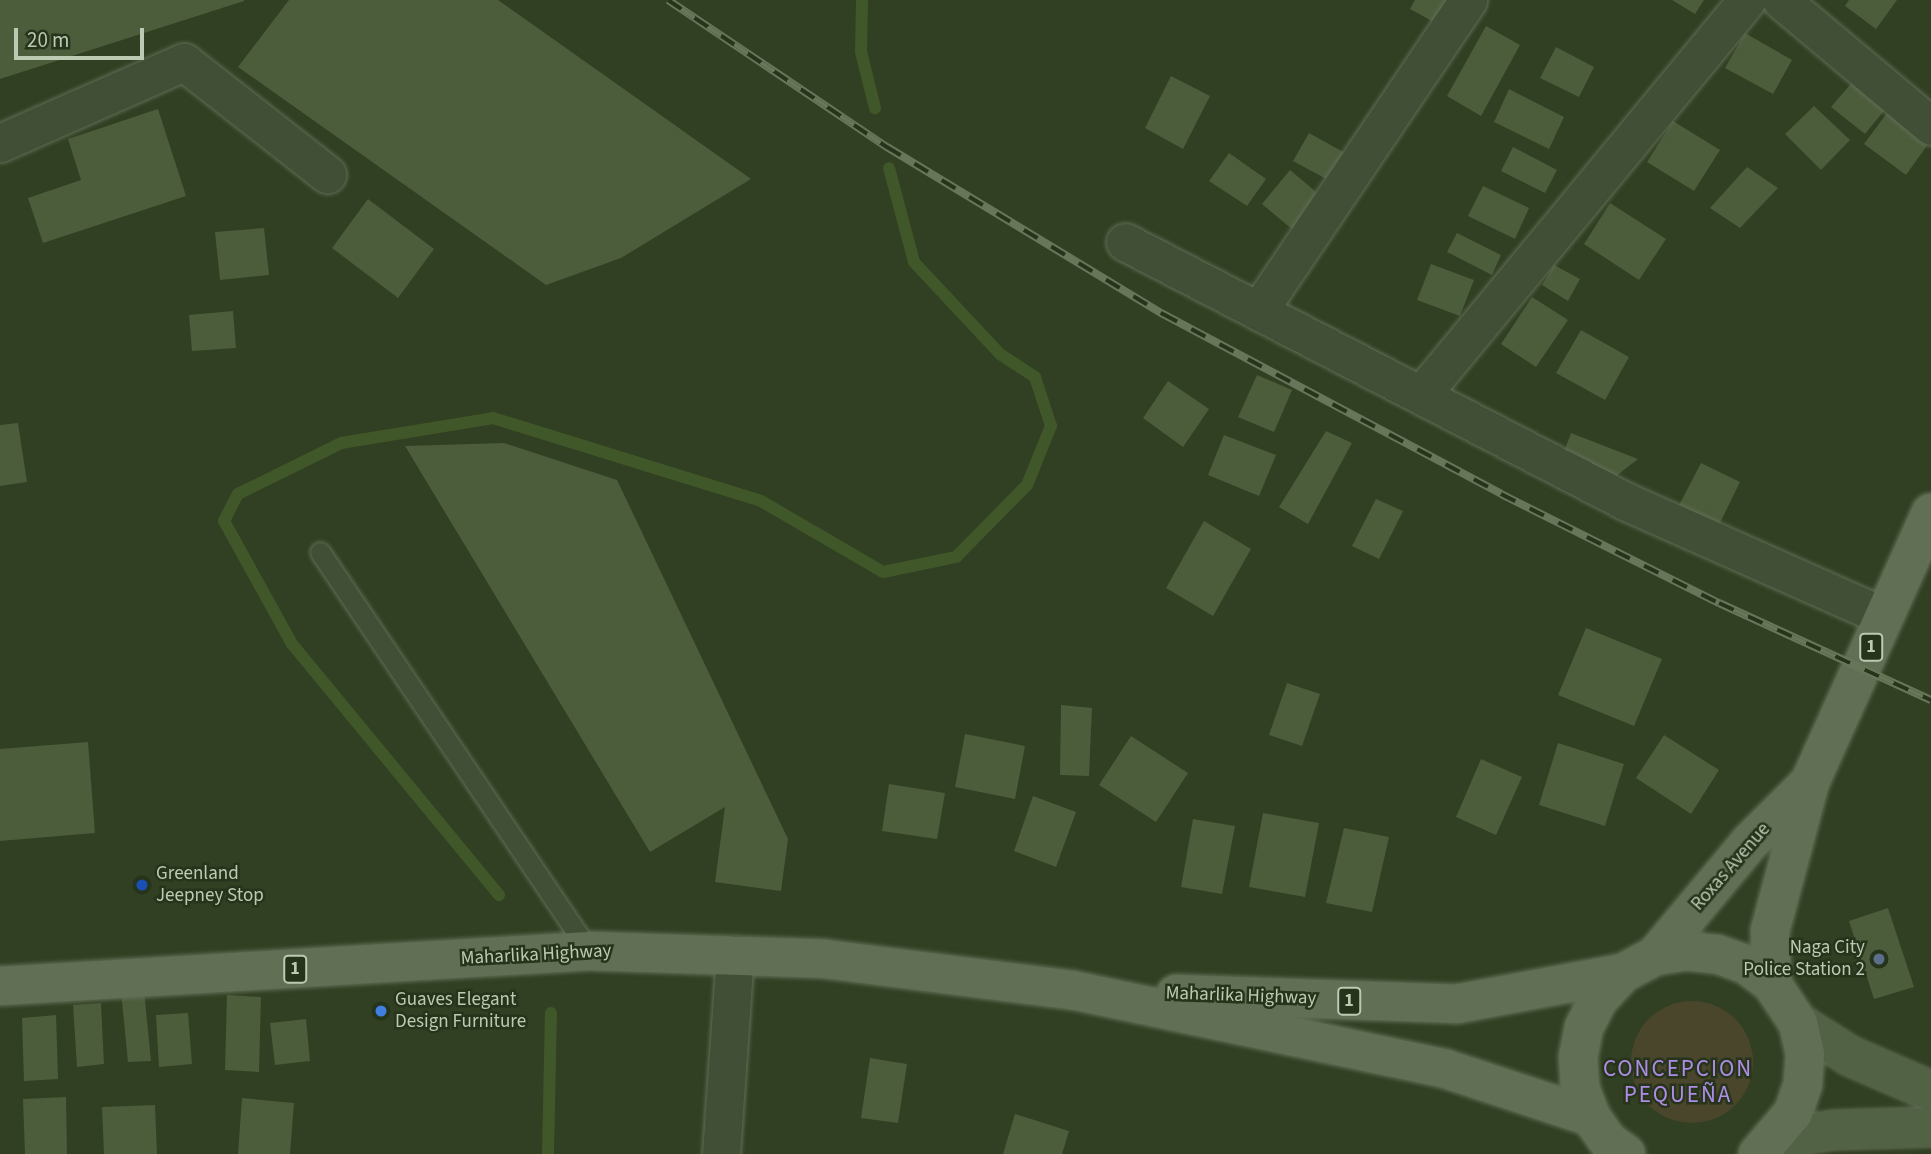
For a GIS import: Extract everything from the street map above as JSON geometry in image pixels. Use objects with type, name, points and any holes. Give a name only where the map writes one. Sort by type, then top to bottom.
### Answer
[{"type":"main road","name":"Roxas Avenue","points":[[1772,984],[1770,931],[1810,782],[1931,513]]},
{"type":"main road","name":"Roxas Avenue","points":[[1639,964],[1749,843],[1810,782]]},
{"type":"main road","name":"Maharlika Highway","points":[[0,986],[589,951],[735,954],[922,969],[1072,990],[1446,1069],[1591,1117]]},
{"type":"main road","name":"1","points":[[1626,1154],[1608,1141],[1591,1117],[1580,1088],[1578,1057],[1584,1027],[1598,1000],[1639,964],[1686,951],[1717,954],[1747,965],[1772,984],[1798,1023],[1805,1054],[1802,1084],[1793,1113],[1767,1147]]},
{"type":"main road","name":"Maharlika Highway","points":[[1072,990],[1456,1004],[1639,964]]},
{"type":"main road","points":[[1798,1023],[1850,1056],[1931,1091]]},
{"type":"main road","points":[[1767,1147],[1834,1130],[1931,1127]]},
{"type":"street","points":[[1259,310],[1468,0]]},
{"type":"street","points":[[1420,395],[1747,0]]},
{"type":"street","points":[[1781,0],[1931,126]]},
{"type":"street","points":[[0,143],[184,62],[327,174]]},
{"type":"street","points":[[1125,242],[1627,502],[1883,616]]},
{"type":"street","points":[[721,1154],[735,954]]},
{"type":"lane","points":[[320,552],[589,951]]},
{"type":"shaded area","points":[[1692,1001],[1715,1005],[1735,1019],[1749,1039],[1753,1062],[1749,1085],[1735,1105],[1715,1119],[1692,1123],[1669,1119],[1649,1105],[1635,1085],[1631,1062],[1635,1039],[1649,1019],[1669,1005]]},
{"type":"building","points":[[0,0],[244,0],[244,1],[0,79]]},
{"type":"building","points":[[289,0],[498,0],[751,179],[621,258],[546,285],[238,67]]},
{"type":"building","points":[[1415,0],[1458,0],[1443,27],[1410,9]]},
{"type":"building","points":[[1672,0],[1704,0],[1695,14]]},
{"type":"building","points":[[1849,0],[1897,0],[1876,29],[1845,6]]},
{"type":"building","points":[[1486,26],[1520,45],[1481,116],[1447,96]]},
{"type":"building","points":[[1745,33],[1792,60],[1773,94],[1725,68]]},
{"type":"building","points":[[1556,47],[1594,67],[1579,97],[1540,78]]},
{"type":"building","points":[[1171,76],[1210,96],[1183,149],[1145,128]]},
{"type":"building","points":[[1855,79],[1888,106],[1865,134],[1831,107]]},
{"type":"building","points":[[1509,89],[1564,117],[1549,149],[1494,122]]},
{"type":"building","points":[[1893,105],[1931,140],[1906,175],[1864,144]]},
{"type":"building","points":[[1814,106],[1850,140],[1821,170],[1785,134]]},
{"type":"building","points":[[158,109],[186,196],[43,243],[28,198],[81,180],[68,139]]},
{"type":"building","points":[[1673,121],[1720,150],[1694,191],[1647,162]]},
{"type":"building","points":[[1309,133],[1345,153],[1330,181],[1293,161]]},
{"type":"building","points":[[1513,147],[1557,170],[1545,193],[1501,171]]},
{"type":"building","points":[[1229,153],[1266,179],[1247,206],[1209,181]]},
{"type":"building","points":[[1747,167],[1778,188],[1740,228],[1710,208]]},
{"type":"building","points":[[1290,170],[1321,196],[1293,230],[1262,204]]},
{"type":"building","points":[[1483,186],[1529,208],[1515,239],[1468,216]]},
{"type":"building","points":[[368,199],[434,249],[398,298],[332,248]]},
{"type":"building","points":[[1610,203],[1666,239],[1639,280],[1584,244]]},
{"type":"building","points":[[264,228],[269,275],[220,280],[215,232]]},
{"type":"building","points":[[1457,233],[1501,255],[1492,275],[1447,252]]},
{"type":"building","points":[[1431,264],[1474,280],[1460,316],[1417,300]]},
{"type":"building","points":[[1554,265],[1580,279],[1568,301],[1542,285]]},
{"type":"building","points":[[1532,297],[1568,320],[1536,367],[1501,344]]},
{"type":"building","points":[[233,311],[236,348],[192,351],[189,315]]},
{"type":"building","points":[[1581,330],[1629,357],[1605,400],[1556,373]]},
{"type":"building","points":[[1257,375],[1292,390],[1274,432],[1238,417]]},
{"type":"building","points":[[1168,381],[1209,409],[1183,447],[1143,418]]},
{"type":"building","points":[[18,423],[27,482],[0,486],[0,425]]},
{"type":"building","points":[[1326,431],[1352,443],[1308,524],[1279,507]]},
{"type":"building","points":[[1571,433],[1638,459],[1611,480],[1561,459]]},
{"type":"building","points":[[1224,435],[1276,455],[1259,496],[1208,475]]},
{"type":"building","points":[[504,443],[617,480],[788,839],[781,891],[715,882],[725,807],[650,852],[405,446]]},
{"type":"building","points":[[1701,463],[1740,482],[1716,531],[1676,511]]},
{"type":"building","points":[[1376,499],[1403,511],[1379,559],[1352,546]]},
{"type":"building","points":[[1204,521],[1251,549],[1213,616],[1166,588]]},
{"type":"building","points":[[1586,628],[1662,659],[1634,726],[1558,695]]},
{"type":"building","points":[[1287,683],[1320,694],[1302,746],[1269,735]]},
{"type":"building","points":[[1061,705],[1092,708],[1089,776],[1060,775]]},
{"type":"building","points":[[965,734],[1025,746],[1015,799],[955,787]]},
{"type":"building","points":[[1664,735],[1719,770],[1691,814],[1636,778]]},
{"type":"building","points":[[1131,736],[1188,773],[1156,822],[1099,785]]},
{"type":"building","points":[[88,742],[95,833],[0,841],[0,749]]},
{"type":"building","points":[[1558,743],[1624,764],[1605,826],[1539,805]]},
{"type":"building","points":[[1481,759],[1522,777],[1496,835],[1456,817]]},
{"type":"building","points":[[889,784],[945,793],[937,839],[882,831]]},
{"type":"building","points":[[1033,796],[1076,812],[1056,867],[1014,851]]},
{"type":"building","points":[[1263,813],[1319,823],[1305,897],[1249,887]]},
{"type":"building","points":[[1193,819],[1235,826],[1222,894],[1181,887]]},
{"type":"building","points":[[1344,828],[1389,837],[1372,912],[1326,903]]},
{"type":"building","points":[[1888,908],[1914,987],[1874,999],[1849,921]]},
{"type":"building","points":[[144,990],[151,1061],[128,1062],[121,992]]},
{"type":"building","points":[[227,995],[261,997],[259,1072],[225,1070]]},
{"type":"building","points":[[101,1003],[104,1064],[77,1067],[73,1005]]},
{"type":"building","points":[[188,1013],[192,1064],[159,1067],[156,1015]]},
{"type":"building","points":[[56,1015],[58,1079],[24,1081],[22,1018]]},
{"type":"building","points":[[306,1019],[310,1061],[275,1065],[270,1023]]},
{"type":"building","points":[[870,1058],[907,1064],[898,1123],[861,1118]]},
{"type":"building","points":[[66,1097],[67,1154],[25,1154],[23,1099]]},
{"type":"building","points":[[242,1098],[294,1103],[290,1154],[238,1154]]},
{"type":"building","points":[[155,1105],[157,1154],[104,1154],[102,1107]]},
{"type":"building","points":[[1015,1114],[1069,1131],[1062,1154],[1003,1154]]},
{"type":"waterway","points":[[862,0],[861,52],[875,108]]},
{"type":"waterway","points":[[499,895],[292,644],[224,521],[238,494],[341,443],[493,418],[761,501],[883,572],[956,557],[1027,485],[1051,426],[1035,377],[1000,354],[914,262],[889,168]]},
{"type":"waterway","points":[[548,1154],[551,1013]]},
{"type":"railway","points":[[668,0],[887,147],[1163,314],[1501,494],[1719,603],[1931,700]]},
{"type":"place","name":"Greenland Jeepney Stop","points":[[142,885]]},
{"type":"place","name":"Naga City Police Station 2","points":[[1879,959]]},
{"type":"place","name":"Guaves Elegant Design Furniture","points":[[381,1011]]},
{"type":"district","name":"CONCEPCION PEQUEÑA","points":[[1678,1082]]}]
